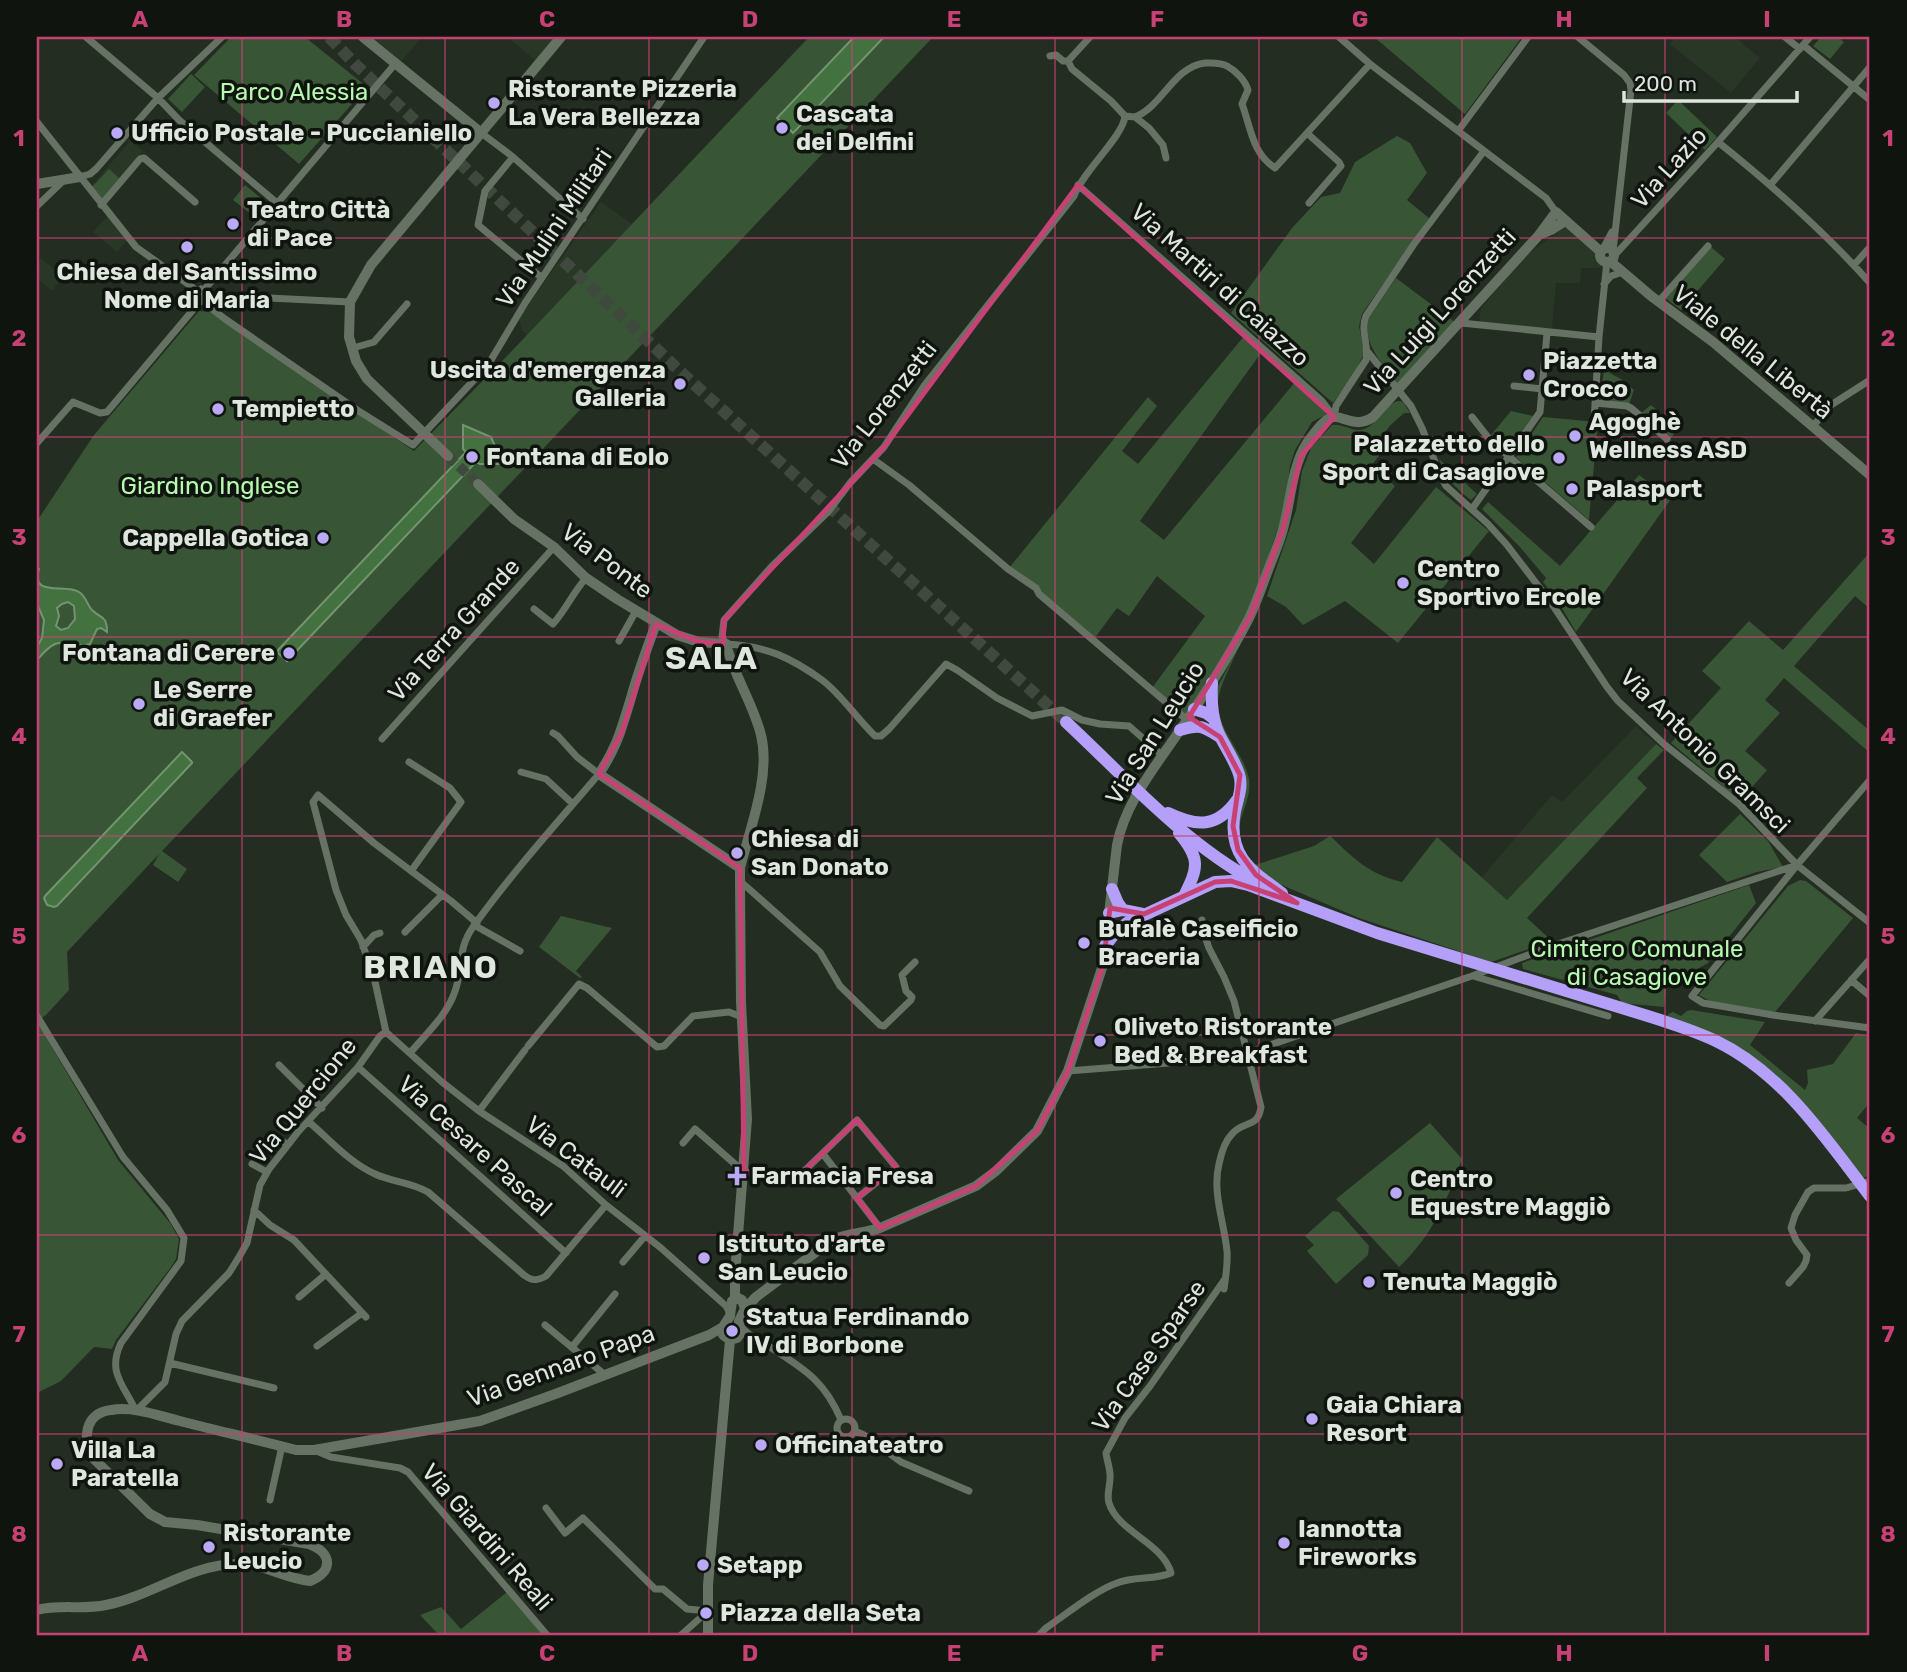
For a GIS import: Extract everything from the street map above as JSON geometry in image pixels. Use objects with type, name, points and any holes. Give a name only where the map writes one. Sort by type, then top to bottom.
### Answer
[{"type":"highway","points":[[1208,723],[1212,683]]},
{"type":"highway","points":[[1208,723],[1193,726],[1187,720],[1206,713],[1208,723],[1220,737],[1240,775],[1241,786],[1233,825],[1233,838],[1238,850],[1256,875],[1297,903]]},
{"type":"highway","points":[[1066,722],[1183,832],[1252,880],[1297,903]]},
{"type":"highway","points":[[1155,807],[1191,823],[1205,823],[1220,818],[1238,798]]},
{"type":"highway","points":[[1155,807],[1183,839],[1195,862],[1195,874],[1184,896]]},
{"type":"highway","points":[[1110,913],[1125,916],[1144,914],[1215,882],[1231,881],[1377,933],[1687,1029],[1718,1042],[1752,1064],[1791,1097],[1854,1175],[1870,1190]]},
{"type":"highway","points":[[1112,889],[1125,916]]},
{"type":"highway","points":[[1105,946],[1125,916]]},
{"type":"street","points":[[86,37],[277,203]]},
{"type":"street","points":[[37,184],[90,174],[158,98],[222,37]]},
{"type":"street","points":[[363,37],[513,157],[583,219]]},
{"type":"street","points":[[448,456],[367,379],[356,360],[349,337],[350,302],[371,265],[561,37]]},
{"type":"street","name":"Via Mulini Militari","points":[[203,293],[207,305],[357,410],[413,445],[488,365],[542,278],[704,37]]},
{"type":"street","points":[[1068,61],[1090,37]]},
{"type":"street","points":[[1339,37],[1370,64],[1546,198],[1556,212],[1539,235]]},
{"type":"street","points":[[1458,131],[1528,37]]},
{"type":"street","points":[[1578,37],[1624,75],[1631,90],[1615,225],[1606,252],[1594,421]]},
{"type":"street","points":[[1785,37],[1828,65],[1870,100]]},
{"type":"street","name":"Via Lazio","points":[[1606,252],[1639,230],[1810,37]]},
{"type":"street","points":[[1050,56],[1056,55],[1063,61],[1068,61]]},
{"type":"street","points":[[1068,61],[1072,69],[1125,116],[1135,117],[1149,109],[1188,69],[1198,64],[1224,64],[1246,83],[1248,90],[1241,104],[1256,149],[1266,162],[1275,168],[1370,64]]},
{"type":"street","points":[[37,443],[73,402],[100,413],[107,412],[277,203],[395,64]]},
{"type":"street","points":[[1771,184],[1870,67]]},
{"type":"street","name":"Via Lorenzetti","points":[[726,644],[722,637],[724,620],[772,566],[828,512],[850,483],[884,447],[924,386],[1074,196],[1078,185],[1121,128],[1125,116]]},
{"type":"street","points":[[1135,117],[1160,139],[1166,158]]},
{"type":"street","points":[[37,122],[136,247],[203,293],[350,302]]},
{"type":"street","points":[[1307,133],[1341,166],[1309,202]]},
{"type":"street","points":[[1718,142],[1771,184],[1823,232],[1870,283]]},
{"type":"street","points":[[1334,417],[1336,405],[1366,360],[1363,328],[1366,316],[1414,244],[1484,151]]},
{"type":"street","points":[[513,157],[485,191],[478,225],[542,278]]},
{"type":"street","points":[[101,205],[140,159],[144,158],[195,202]]},
{"type":"street","points":[[37,206],[67,178]]},
{"type":"street","name":"Via Martiri di Caiazzo","points":[[1078,185],[1321,400],[1334,417]]},
{"type":"street","name":"Viale della Libertà","points":[[1556,212],[1606,252],[1623,272],[1713,342],[1870,475]]},
{"type":"street","points":[[1539,235],[1565,221]]},
{"type":"street","name":"Via Lazio","points":[[1615,225],[1625,233],[1639,230]]},
{"type":"street","name":"Via Luigi Lorenzetti","points":[[1334,417],[1357,424],[1367,422],[1373,417],[1539,235]]},
{"type":"street","points":[[1659,301],[1707,246]]},
{"type":"street","points":[[1854,265],[1870,247]]},
{"type":"street","points":[[1604,285],[1611,276],[1623,272]]},
{"type":"street","points":[[353,348],[374,342],[407,304]]},
{"type":"street","points":[[1474,306],[1476,319],[1482,325]]},
{"type":"street","points":[[1461,323],[1599,337]]},
{"type":"street","points":[[1472,509],[1540,412],[1547,333]]},
{"type":"street","name":"Via Antonio Gramsci","points":[[1367,351],[1411,406],[1423,428],[1446,486],[1507,545],[1534,579],[1618,701],[1665,745],[1740,804],[1797,865]]},
{"type":"street","points":[[1813,426],[1831,405],[1870,380]]},
{"type":"street","points":[[1514,386],[1542,389]]},
{"type":"street","points":[[1595,403],[1627,406],[1667,439]]},
{"type":"street","name":"Via San Leucio","points":[[738,1302],[756,1297],[839,1236],[880,1228],[976,1186],[996,1171],[1037,1131],[1068,1071],[1103,965],[1120,831],[1143,785],[1212,683],[1250,618],[1283,529],[1301,456],[1307,443],[1321,426],[1327,419],[1334,417]]},
{"type":"street","points":[[1472,417],[1490,440],[1591,527]]},
{"type":"street","points":[[873,459],[909,485],[1008,569],[1036,588],[1039,594],[1187,720]]},
{"type":"street","name":"Via Ponte","points":[[478,484],[514,519],[554,547],[586,578],[656,624],[699,642],[726,644]]},
{"type":"street","name":"Via Terra Grande","points":[[382,739],[554,547]]},
{"type":"street","points":[[534,609],[553,624],[569,606],[571,596],[586,578]]},
{"type":"street","points":[[619,641],[636,611]]},
{"type":"street","points":[[410,1053],[451,1002],[459,978],[461,952],[475,924],[599,774],[613,752],[622,732],[656,624]]},
{"type":"street","points":[[731,1333],[741,1315],[735,1274],[747,1119],[741,1002],[740,868],[761,789],[762,738],[726,644],[779,653],[793,660],[822,680],[875,736],[881,736],[888,729],[946,664],[997,698],[1032,716],[1062,710],[1082,720],[1129,726],[1163,755]]},
{"type":"street","points":[[553,733],[599,774],[740,868]]},
{"type":"street","points":[[409,762],[450,788],[461,802],[411,871]]},
{"type":"street","points":[[521,772],[546,779],[573,804]]},
{"type":"street","points":[[1870,780],[1797,865],[1692,996],[1703,1003],[1870,1028]]},
{"type":"street","points":[[386,1032],[374,977],[336,890],[314,808],[313,802],[318,795],[475,924],[520,951]]},
{"type":"street","points":[[1782,850],[1786,869]]},
{"type":"street","points":[[1068,1071],[1232,1058],[1552,946],[1797,865]]},
{"type":"street","points":[[1797,865],[1868,918]]},
{"type":"street","points":[[740,881],[820,952],[840,986],[880,1025],[884,1026],[911,1000],[902,975],[915,962]]},
{"type":"street","points":[[405,932],[442,895]]},
{"type":"street","points":[[1202,920],[1209,948],[1234,1001],[1261,1107],[1257,1121],[1233,1132],[1219,1163],[1217,1181],[1227,1254],[1224,1289]]},
{"type":"street","points":[[363,947],[374,935],[380,933]]},
{"type":"street","points":[[1815,1021],[1870,959]]},
{"type":"street","points":[[1472,976],[1608,1016]]},
{"type":"street","points":[[1852,980],[1870,996]]},
{"type":"street","points":[[479,1111],[579,984],[657,1047],[664,1046],[692,1016],[729,1012],[742,1017]]},
{"type":"street","points":[[729,1012],[741,1002]]},
{"type":"street","points":[[37,1016],[123,1157],[167,1210],[184,1238],[181,1261],[121,1343],[115,1356],[114,1368],[136,1410]]},
{"type":"street","name":"Via Catauli","points":[[386,1032],[479,1111],[562,1166],[715,1296],[730,1313]]},
{"type":"street","name":"Via Quercione","points":[[136,1410],[165,1382],[178,1327],[182,1321],[223,1279],[247,1244],[260,1185],[267,1172],[386,1032]]},
{"type":"street","points":[[279,1065],[322,1108]]},
{"type":"street","name":"Via Cesare Pascal","points":[[358,1067],[566,1253]]},
{"type":"street","points":[[683,1143],[695,1129],[744,1172],[800,1175],[857,1120],[896,1167],[857,1198]]},
{"type":"street","points":[[309,1122],[350,1157],[375,1174],[428,1192],[528,1279],[538,1281],[546,1276],[606,1205]]},
{"type":"street","points":[[260,1147],[264,1142],[271,1144],[282,1141],[288,1145]]},
{"type":"street","points":[[823,1154],[880,1228]]},
{"type":"street","points":[[252,1164],[267,1172]]},
{"type":"street","points":[[1789,1283],[1806,1261],[1807,1255],[1791,1228],[1808,1192],[1814,1188],[1870,1190]]},
{"type":"street","points":[[254,1210],[294,1240],[364,1315],[317,1346]]},
{"type":"street","points":[[623,1262],[645,1236]]},
{"type":"street","points":[[299,1297],[326,1274]]},
{"type":"street","name":"Via Case Sparse","points":[[1039,1635],[1113,1584],[1131,1578],[1171,1573],[1162,1557],[1113,1510],[1108,1496],[1111,1477],[1106,1454],[1125,1418],[1225,1279]]},
{"type":"street","points":[[572,1347],[615,1294]]},
{"type":"street","name":"Via Catauli","points":[[715,1296],[722,1300],[738,1302]]},
{"type":"street","points":[[708,1635],[708,1585],[731,1333],[729,1320],[730,1313],[738,1302]]},
{"type":"street","points":[[545,1325],[605,1375]]},
{"type":"street","points":[[731,1333],[752,1336],[798,1366],[822,1386],[841,1420]]},
{"type":"street","name":"Via Gennaro Papa","points":[[37,1610],[105,1606],[147,1592],[198,1569],[217,1565],[253,1564],[310,1581],[324,1573],[327,1559],[319,1548],[309,1544],[165,1522],[150,1514],[90,1453],[86,1435],[90,1423],[100,1413],[113,1409],[136,1410],[296,1450],[314,1450],[480,1421],[709,1335],[731,1333]]},
{"type":"street","points":[[170,1363],[274,1388]]},
{"type":"street","points":[[846,1419],[852,1421],[855,1432],[848,1437],[841,1436],[836,1427],[841,1420],[846,1419]]},
{"type":"street","points":[[855,1432],[864,1435],[909,1466],[969,1491]]},
{"type":"street","points":[[270,1500],[282,1446]]},
{"type":"street","name":"Via Giardini Reali","points":[[314,1450],[331,1457],[400,1468],[408,1472],[547,1635]]},
{"type":"street","points":[[546,1508],[565,1533],[583,1518],[655,1589],[663,1588],[687,1609],[708,1611]]},
{"type":"street","points":[[681,1635],[708,1611]]},
{"type":"highlighted area","points":[[1078,185],[1334,417],[1301,456],[1283,529],[1250,617],[1189,717],[1220,737],[1240,775],[1233,826],[1238,850],[1256,875],[1297,903],[1231,881],[1215,882],[1144,914],[1110,908],[1103,965],[1068,1071],[1037,1131],[976,1186],[880,1228],[857,1198],[896,1167],[857,1120],[800,1175],[744,1172],[740,868],[599,774],[622,732],[656,624],[699,642],[723,644],[724,620],[884,447]]},
{"type":"shaded area","points":[[371,37],[422,37],[401,62]]},
{"type":"shaded area","points":[[507,37],[555,37],[535,60]]},
{"type":"shaded area","points":[[854,37],[884,37],[793,133],[783,129],[777,118]]},
{"type":"shaded area","points":[[1676,37],[1735,37],[1760,58],[1731,93],[1670,44]]},
{"type":"shaded area","points":[[130,141],[143,151],[102,199],[91,186]]},
{"type":"shaded area","points":[[601,202],[632,224],[527,335],[522,331],[519,318]]},
{"type":"shaded area","points":[[109,214],[129,239],[117,252],[93,232]]},
{"type":"shaded area","points":[[1566,226],[1596,253],[1602,268],[1581,268],[1580,283],[1556,283],[1552,329],[1481,322],[1481,309],[1506,277],[1527,255]]},
{"type":"shaded area","points":[[41,258],[63,277],[52,291],[37,278],[37,265]]},
{"type":"shaded area","points":[[463,425],[491,437],[503,464],[476,462],[287,661],[277,652],[279,649],[466,452],[463,449]]},
{"type":"shaded area","points":[[37,567],[40,584],[81,594],[92,610],[105,620],[107,632],[101,628],[97,629],[90,644],[52,645],[37,660],[37,647],[42,638],[44,620],[37,604]],"holes":[[[68,602],[74,606],[75,619],[68,628],[61,630],[56,626],[59,616],[57,608]]]},
{"type":"shaded area","points":[[1636,726],[1656,744],[1507,900],[1482,877],[1552,795],[1562,802]]},
{"type":"shaded area","points":[[182,752],[192,763],[57,906],[47,905],[44,898],[46,895]]},
{"type":"green space","name":"Parco Alessia","points":[[231,37],[305,37],[367,87],[299,164],[194,75]]},
{"type":"green space","name":"Giardino Inglese","points":[[809,37],[933,37],[162,851],[187,869],[178,882],[153,865],[159,854],[67,952],[69,990],[37,1021],[37,521],[94,435],[199,311],[212,312],[414,451]]},
{"type":"green space","points":[[1374,37],[1522,37],[1465,114]]},
{"type":"green space","points":[[1821,37],[1838,37],[1844,42],[1830,59],[1813,46]]},
{"type":"green space","points":[[191,74],[205,87],[182,112],[168,99]]},
{"type":"green space","points":[[1678,100],[1717,137],[1705,150],[1666,113]]},
{"type":"green space","points":[[1397,136],[1410,143],[1427,173],[1407,200],[1429,218],[1362,314],[1359,326],[1364,354],[1354,374],[1333,403],[1231,313],[1292,228],[1321,197],[1340,193],[1355,162]]},
{"type":"green space","points":[[109,169],[119,178],[102,199],[92,187]]},
{"type":"green space","points":[[245,185],[268,204],[256,218],[233,200]]},
{"type":"green space","points":[[1711,247],[1725,259],[1681,310],[1665,298]]},
{"type":"green space","points":[[1396,278],[1456,323],[1399,386],[1371,345],[1367,327],[1369,318]]},
{"type":"green space","points":[[1245,335],[1263,350],[1140,521],[1164,540],[1295,382],[1321,405],[1327,414],[1312,422],[1295,450],[1280,522],[1260,581],[1235,637],[1185,715],[1152,688],[1205,616],[1157,576],[1129,616],[1117,608],[1094,639],[1009,568],[1148,397],[1157,406],[1122,451],[1138,464]]},
{"type":"green space","points":[[1604,370],[1634,390],[1629,404],[1600,401]]},
{"type":"green space","points":[[1403,402],[1410,413],[1404,413],[1387,430],[1382,452],[1371,466],[1395,486],[1351,543],[1374,564],[1436,487],[1489,531],[1398,643],[1345,601],[1303,625],[1286,607],[1267,596],[1296,510],[1302,471],[1311,448],[1332,425],[1364,429],[1374,423],[1389,406]]},
{"type":"green space","points":[[1651,405],[1679,428],[1670,439],[1641,413]]},
{"type":"green space","points":[[1511,411],[1533,416],[1509,451],[1491,435]]},
{"type":"green space","name":"Palasport","points":[[1543,417],[1598,422],[1589,520],[1516,457]]},
{"type":"green space","points":[[1439,459],[1477,494],[1471,500],[1452,482]]},
{"type":"green space","points":[[1639,475],[1671,499],[1576,632],[1543,582],[1546,578],[1482,509],[1488,502],[1560,566]]},
{"type":"green space","points":[[1870,552],[1870,609],[1855,596],[1794,666],[1870,731],[1870,753],[1784,678],[1765,700],[1780,713],[1745,751],[1767,770],[1739,802],[1671,743],[1721,688],[1702,671],[1749,621],[1783,650]]},
{"type":"green space","points":[[1240,644],[1223,683],[1218,705],[1219,715],[1249,779],[1248,797],[1239,830],[1244,854],[1238,846],[1237,823],[1245,798],[1246,780],[1215,715],[1214,702],[1218,686]]},
{"type":"green space","points":[[1656,744],[1664,750],[1637,778],[1647,788],[1527,918],[1552,941],[1491,962],[1359,918],[1270,880],[1253,866],[1314,846],[1330,836],[1371,870],[1402,882],[1437,837],[1507,900]]},
{"type":"green space","points":[[1740,814],[1768,841],[1783,867],[1727,882],[1699,855]]},
{"type":"green space","points":[[1800,880],[1806,881],[1853,918],[1775,1012],[1710,1001],[1699,995],[1788,886]]},
{"type":"green space","name":"Cimitero Comunale di Casagiove","points":[[1749,885],[1756,903],[1708,963],[1666,987],[1664,1007],[1622,1003],[1617,995],[1523,969],[1522,963]]},
{"type":"green space","points":[[561,916],[612,928],[576,971],[582,977],[580,978],[539,947]]},
{"type":"green space","points":[[1691,1010],[1765,1022],[1750,1045],[1805,1090],[1808,1083],[1807,1070],[1833,1064],[1856,1033],[1870,1036],[1870,1102],[1857,1118],[1870,1129],[1870,1174],[1864,1178],[1777,1077],[1668,1017],[1668,1014],[1673,1012],[1681,1016]]},
{"type":"green space","points":[[37,1022],[118,1160],[170,1223],[179,1239],[176,1259],[112,1349],[94,1347],[61,1381],[37,1393]]},
{"type":"green space","name":"Centro Equestre Maggiò","points":[[1430,1123],[1462,1159],[1437,1217],[1421,1243],[1399,1267],[1336,1199]]},
{"type":"green space","points":[[1333,1211],[1339,1212],[1369,1246],[1368,1255],[1336,1284],[1307,1251],[1314,1245],[1305,1236]]},
{"type":"green space","points":[[507,1592],[543,1635],[439,1635],[420,1615],[441,1607],[461,1629]]},
{"type":"tunnel","points":[[329,37],[684,375],[1066,722]]},
{"type":"tunnel","points":[[448,456],[478,484]]},
{"type":"place","name":"Ristorante Pizzeria La Vera Bellezza","points":[[494,103]]},
{"type":"place","name":"Cascata dei Delfini","points":[[782,128]]},
{"type":"place","name":"Ufficio Postale - Puccianiello","points":[[117,133]]},
{"type":"place","name":"Teatro Città di Pace","points":[[233,224]]},
{"type":"place","name":"Chiesa del Santissimo Nome di Maria","points":[[187,247]]},
{"type":"place","name":"Piazzetta Crocco","points":[[1529,375]]},
{"type":"place","name":"Uscita d'emergenza Galleria","points":[[680,384]]},
{"type":"place","name":"Tempietto","points":[[218,409]]},
{"type":"place","name":"Agoghè Wellness ASD","points":[[1575,436]]},
{"type":"place","name":"Fontana di Eolo","points":[[472,457]]},
{"type":"place","name":"Palazzetto dello Sport di Casagiove","points":[[1559,458]]},
{"type":"place","name":"Palasport","points":[[1572,489]]},
{"type":"place","name":"Cappella Gotica","points":[[323,538]]},
{"type":"place","name":"Centro Sportivo Ercole","points":[[1403,583]]},
{"type":"place","name":"Fontana di Cerere","points":[[289,653]]},
{"type":"place","name":"Le Serre di Graefer","points":[[139,704]]},
{"type":"place","name":"Chiesa di San Donato","points":[[737,853]]},
{"type":"place","name":"Bufalè Caseificio Braceria","points":[[1084,943]]},
{"type":"place","name":"Oliveto Ristorante Bed & Breakfast","points":[[1100,1041]]},
{"type":"place","name":"Farmacia Fresa","points":[[737,1176]]},
{"type":"place","name":"Centro Equestre Maggiò","points":[[1396,1193]]},
{"type":"place","name":"Istituto d'arte San Leucio","points":[[704,1258]]},
{"type":"place","name":"Tenuta Maggiò","points":[[1369,1282]]},
{"type":"place","name":"Statua Ferdinando IV di Borbone","points":[[732,1331]]},
{"type":"place","name":"Gaia Chiara Resort","points":[[1312,1419]]},
{"type":"place","name":"Officinateatro","points":[[761,1445]]},
{"type":"place","name":"Villa La Paratella","points":[[57,1464]]},
{"type":"place","name":"Iannotta Fireworks","points":[[1284,1543]]},
{"type":"place","name":"Ristorante Leucio","points":[[209,1547]]},
{"type":"place","name":"Setapp","points":[[703,1565]]},
{"type":"place","name":"Piazza della Seta","points":[[706,1613]]},
{"type":"district","name":"SALA","points":[[712,658]]},
{"type":"district","name":"BRIANO","points":[[431,967]]}]
